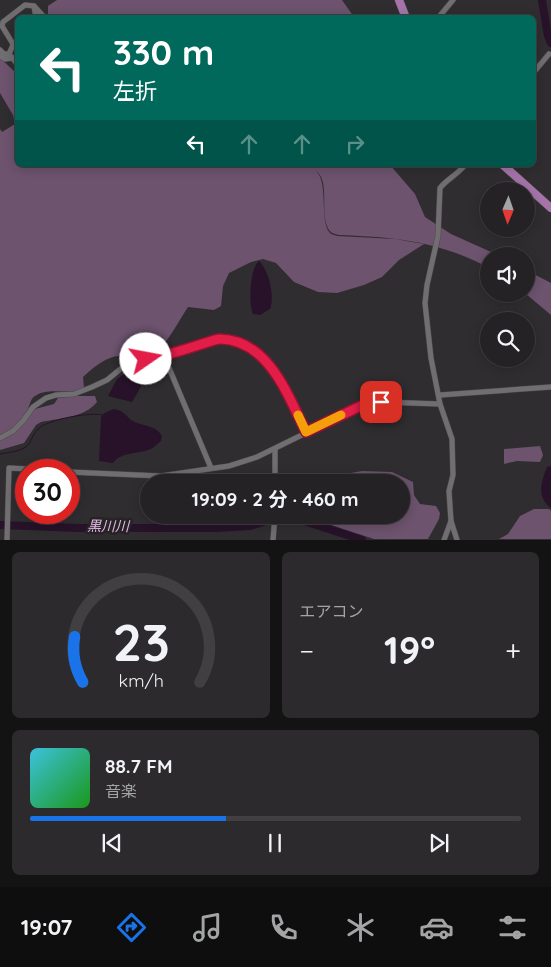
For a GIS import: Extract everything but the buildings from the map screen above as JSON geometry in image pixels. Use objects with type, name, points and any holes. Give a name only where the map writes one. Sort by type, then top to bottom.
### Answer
[{"type":"main road","points":[[399,0],[405,15]]},
{"type":"main road","points":[[505,167],[551,208]]},
{"type":"street","points":[[440,15],[453,0]]},
{"type":"street","points":[[0,56],[5,59],[11,56],[15,42],[2,26],[3,22],[26,5],[34,6],[43,15]]},
{"type":"street","points":[[34,6],[36,15]]},
{"type":"street","points":[[0,50],[4,54],[11,56],[15,61]]},
{"type":"street","points":[[536,70],[549,54]]},
{"type":"street","points":[[457,540],[452,521],[449,491],[452,475],[452,439],[440,404],[426,319],[427,285],[438,236],[440,188],[463,167]]},
{"type":"street","points":[[0,438],[13,431],[33,407],[46,398],[56,395],[74,394],[92,387],[107,380],[129,362],[164,356],[220,339],[253,348],[262,355],[282,385],[306,432]]},
{"type":"street","points":[[164,356],[211,468]]},
{"type":"street","points":[[440,396],[551,387]]},
{"type":"street","points":[[80,472],[160,476],[202,471],[228,466],[257,457],[370,402],[440,404]]},
{"type":"street","points":[[275,449],[275,474]]},
{"type":"street","points":[[7,540],[9,468],[15,468]]},
{"type":"street","points":[[444,540],[452,521]]},
{"type":"street","points":[[273,540],[274,524]]},
{"type":"shaded area","points":[[57,0],[342,0],[353,15],[48,15],[48,6]]},
{"type":"shaded area","points":[[0,58],[14,71],[15,75],[15,124],[13,115],[0,93]]},
{"type":"shaded area","points":[[15,124],[15,167],[392,167],[415,194],[425,217],[451,234],[480,247],[480,264],[452,252],[434,246],[416,242],[397,239],[379,237],[339,235],[331,232],[325,215],[323,184],[318,174],[323,189],[325,219],[327,227],[331,233],[338,236],[395,239],[424,244],[399,260],[382,277],[364,285],[337,293],[318,292],[294,282],[276,263],[263,259],[251,262],[229,273],[223,286],[221,306],[214,310],[188,307],[166,342],[156,354],[139,359],[120,356],[110,358],[83,377],[84,388],[72,391],[46,392],[35,396],[32,398],[26,413],[20,421],[9,431],[0,435],[0,129],[2,132]]},
{"type":"shaded area","points":[[259,261],[266,271],[272,298],[270,309],[260,315],[253,314],[250,294],[252,278]]},
{"type":"shaded area","points":[[535,275],[551,283],[551,315],[535,302]]},
{"type":"shaded area","points":[[134,367],[144,367],[144,377],[132,402],[108,396],[117,379]]},
{"type":"shaded area","points":[[95,396],[97,402],[79,414],[41,422],[36,425],[24,443],[0,450],[0,441],[15,432],[35,409],[54,404],[58,398]]},
{"type":"shaded area","points":[[113,409],[123,412],[134,422],[156,429],[162,436],[161,441],[153,448],[124,455],[113,463],[99,461],[101,417]]},
{"type":"shaded area","points":[[540,446],[543,455],[540,462],[517,461],[504,464],[504,449]]},
{"type":"shaded area","points":[[551,466],[551,508],[543,499],[541,489],[547,467]]},
{"type":"shaded area","points":[[362,471],[392,472],[396,474],[350,474]]},
{"type":"shaded area","points":[[410,481],[413,482],[414,495],[420,504],[436,506],[440,513],[439,519],[428,539],[374,539],[328,524],[410,524]]},
{"type":"shaded area","points":[[534,509],[549,509],[551,511],[551,539],[499,539],[508,534],[520,516]]},
{"type":"waterway","points":[[542,0],[548,36],[551,43]]},
{"type":"waterway","points":[[0,454],[23,449],[29,444],[39,428],[52,422],[80,415],[103,415]]},
{"type":"waterway","name":"黒川川","points":[[0,525],[79,528],[216,528],[250,526],[279,517],[292,517],[362,540]]},
{"type":"slow traffic","points":[[298,415],[306,432],[341,415]]},
{"type":"route","points":[[146,359],[164,356],[220,339],[253,348],[262,355],[282,385],[306,432],[365,404],[381,402]]}]
